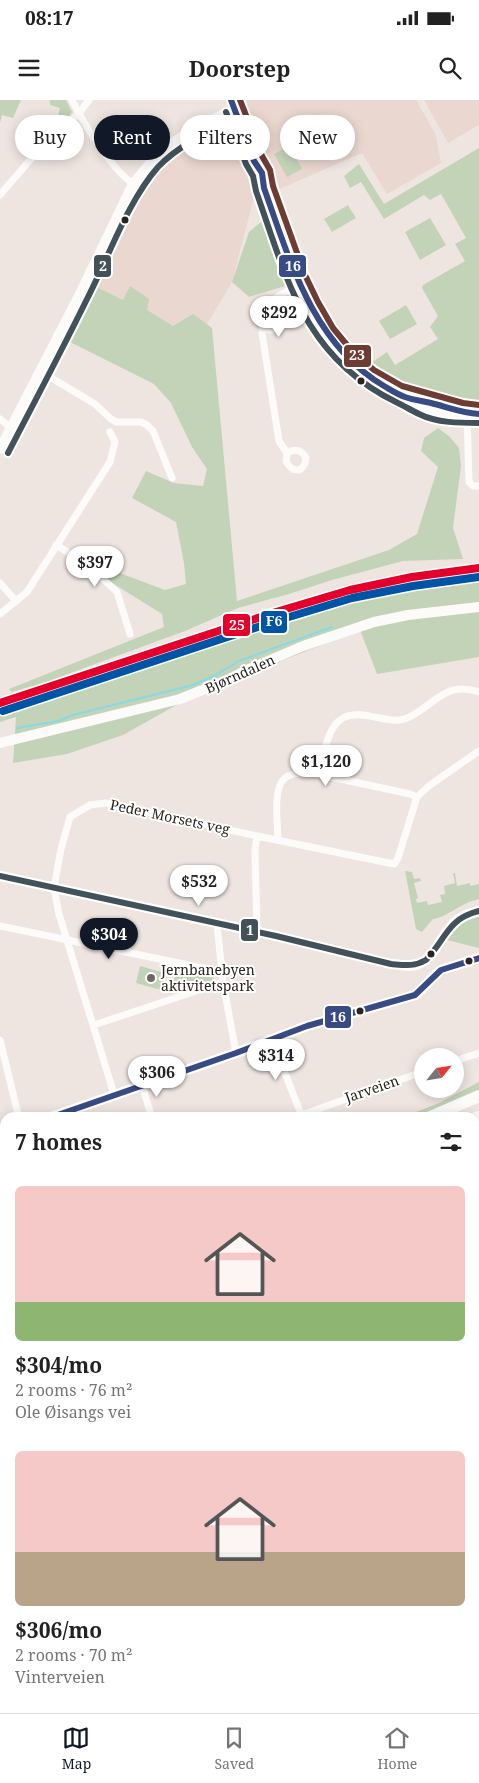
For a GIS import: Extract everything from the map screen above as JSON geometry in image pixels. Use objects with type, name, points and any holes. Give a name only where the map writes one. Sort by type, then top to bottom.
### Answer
[{"type":"highway","points":[[442,1112],[479,1096]]},
{"type":"street","points":[[72,100],[106,156],[133,184]]},
{"type":"street","points":[[0,195],[30,160],[79,113],[89,100]]},
{"type":"street","points":[[0,449],[80,294],[133,184],[153,160],[171,144],[232,104],[254,161],[259,183],[264,188],[300,285],[319,324],[343,355],[388,389],[424,406],[452,413],[479,414]]},
{"type":"street","points":[[287,453],[279,441],[262,334],[262,319],[273,301],[281,294],[300,285]]},
{"type":"street","points":[[263,328],[272,330],[277,323],[273,315],[265,315]]},
{"type":"street","points":[[40,371],[95,404],[116,422],[141,422],[147,425],[153,431],[172,478]]},
{"type":"street","points":[[464,413],[469,482],[473,486],[479,486]]},
{"type":"street","points":[[0,419],[11,428]]},
{"type":"street","points":[[0,614],[27,592],[110,462],[115,442],[110,432]]},
{"type":"street","points":[[56,545],[87,564],[117,592],[130,634]]},
{"type":"street","points":[[0,583],[16,601]]},
{"type":"street","name":"Bjørndalen","points":[[0,744],[180,699],[303,646],[374,622],[408,615],[479,606]]},
{"type":"street","points":[[278,840],[277,796],[281,782],[289,776],[308,772],[320,765],[332,728],[344,718],[356,715],[400,720],[413,716],[451,689],[466,687],[479,692]]},
{"type":"street","points":[[308,772],[417,797],[430,785],[479,751]]},
{"type":"street","name":"Peder Morsets veg","points":[[114,1094],[59,914],[54,888],[61,848],[70,817],[90,806],[106,802],[394,864],[397,862],[417,797]]},
{"type":"street","points":[[257,836],[255,851],[257,932]]},
{"type":"street","points":[[0,876],[257,932],[391,964],[410,966],[422,962],[433,952],[456,921],[470,913],[479,911]]},
{"type":"street","points":[[217,924],[223,982],[236,1053]]},
{"type":"street","points":[[0,926],[222,972]]},
{"type":"street","points":[[64,1112],[236,1053],[307,1026],[415,996],[422,991],[432,977],[440,970],[479,958]]},
{"type":"street","points":[[94,1025],[223,982]]},
{"type":"street","points":[[0,1040],[18,1112]]},
{"type":"street","points":[[272,1040],[300,1112]]},
{"type":"street","points":[[464,1058],[479,1053]]},
{"type":"street","name":"Jarveien","points":[[307,1112],[414,1075]]},
{"type":"street","points":[[142,1085],[150,1112]]},
{"type":"shaded area","points":[[241,100],[416,100],[436,135],[441,163],[387,194],[362,153],[355,156],[355,115],[280,115],[280,160],[346,160],[273,192],[262,160],[270,160],[270,115],[246,115]]},
{"type":"shaded area","points":[[424,100],[479,100],[479,125],[448,143]]},
{"type":"shaded area","points":[[180,149],[180,160],[240,160],[255,193],[232,282],[198,339],[90,284],[153,173],[170,160]]},
{"type":"shaded area","points":[[479,565],[479,572],[429,577],[383,585],[313,604],[0,707],[0,700],[311,598],[382,579]]},
{"type":"green space","points":[[0,100],[21,100],[13,118],[2,115],[0,123]]},
{"type":"green space","points":[[50,100],[66,100],[72,112],[70,115],[58,115],[60,108],[50,105]]},
{"type":"green space","points":[[479,148],[479,414],[469,414],[385,382],[364,368],[387,352],[395,365],[438,339],[430,327],[438,316],[422,288],[423,285],[465,261],[455,244],[466,238],[441,194],[430,200],[424,195],[384,219],[361,182],[350,188],[344,176],[359,164],[384,204]]},
{"type":"green space","points":[[280,151],[280,160],[297,160],[302,169],[287,177],[274,154]]},
{"type":"green space","points":[[348,205],[356,218],[332,232],[324,219]]},
{"type":"green space","points":[[430,218],[446,245],[420,260],[405,232]]},
{"type":"green space","points":[[261,222],[267,226],[288,276],[285,286],[249,297],[232,282],[249,232]]},
{"type":"green space","points":[[90,284],[123,300],[130,286],[149,299],[147,310],[173,326],[193,314],[212,328],[237,601],[389,550],[417,534],[438,467],[421,451],[424,438],[438,428],[450,437],[459,448],[461,466],[453,528],[463,559],[403,561],[332,580],[238,608],[185,631],[46,682],[12,692],[9,689],[164,627],[162,614],[101,576],[117,572],[165,590],[186,584],[176,522],[132,498],[146,471],[174,483],[203,486],[207,469],[192,447],[171,403],[154,384],[62,338]]},
{"type":"green space","points":[[406,305],[417,324],[390,339],[379,321]]},
{"type":"green space","points":[[471,575],[474,582],[479,582],[479,657],[377,674],[360,630],[180,703],[123,735],[67,754],[13,763],[16,717],[0,722],[0,707],[207,643],[225,641],[250,632],[278,628],[305,614],[335,602],[423,582]]},
{"type":"green space","points":[[405,871],[412,872],[414,879],[420,878],[421,881],[414,883],[418,898],[416,899],[417,903],[427,901],[428,905],[442,902],[440,895],[445,894],[444,886],[455,883],[453,873],[455,873],[457,886],[470,883],[470,886],[479,884],[479,899],[466,903],[443,916],[433,919],[422,932],[416,929]]},
{"type":"green space","points":[[479,915],[479,948],[447,940],[464,921]]},
{"type":"green space","name":"Jernbanebyen aktivitetspark","points":[[140,966],[165,973],[161,990],[136,983]]},
{"type":"green space","points":[[176,971],[214,978],[214,984],[186,993],[173,986]]},
{"type":"green space","points":[[479,1082],[479,1092],[432,1112],[416,1112],[449,1098],[464,1098],[464,1090]]},
{"type":"waterway","points":[[17,728],[58,721],[73,715],[193,685],[214,676],[239,661],[332,627]]},
{"type":"transit line","name":"16","points":[[231,100],[254,161],[262,173],[264,188],[295,272],[307,299],[339,348],[360,368],[399,395],[479,414]]},
{"type":"transit line","name":"23","points":[[240,100],[262,156],[270,170],[273,186],[305,275],[333,328],[352,351],[374,370],[402,386],[463,403],[479,405]]},
{"type":"transit line","name":"2","points":[[226,112],[246,164],[253,176],[256,191],[290,285],[303,313],[319,339],[340,362],[365,384],[396,402],[433,419],[456,423],[479,423]]},
{"type":"transit line","name":"2","points":[[8,453],[78,317],[137,196],[158,167],[180,149]]},
{"type":"transit line","name":"25","points":[[0,703],[276,612],[350,590],[412,577],[479,568]]},
{"type":"transit line","name":"F6","points":[[3,711],[279,620],[352,598],[413,586],[479,577]]},
{"type":"transit line","name":"1","points":[[0,876],[400,965],[413,965],[426,960],[453,924],[479,911]]},
{"type":"transit line","name":"16","points":[[66,1112],[236,1053],[307,1026],[415,995],[441,970],[479,958]]},
{"type":"place","name":"Jernbanebyen aktivitetspark","points":[[151,978]]}]
